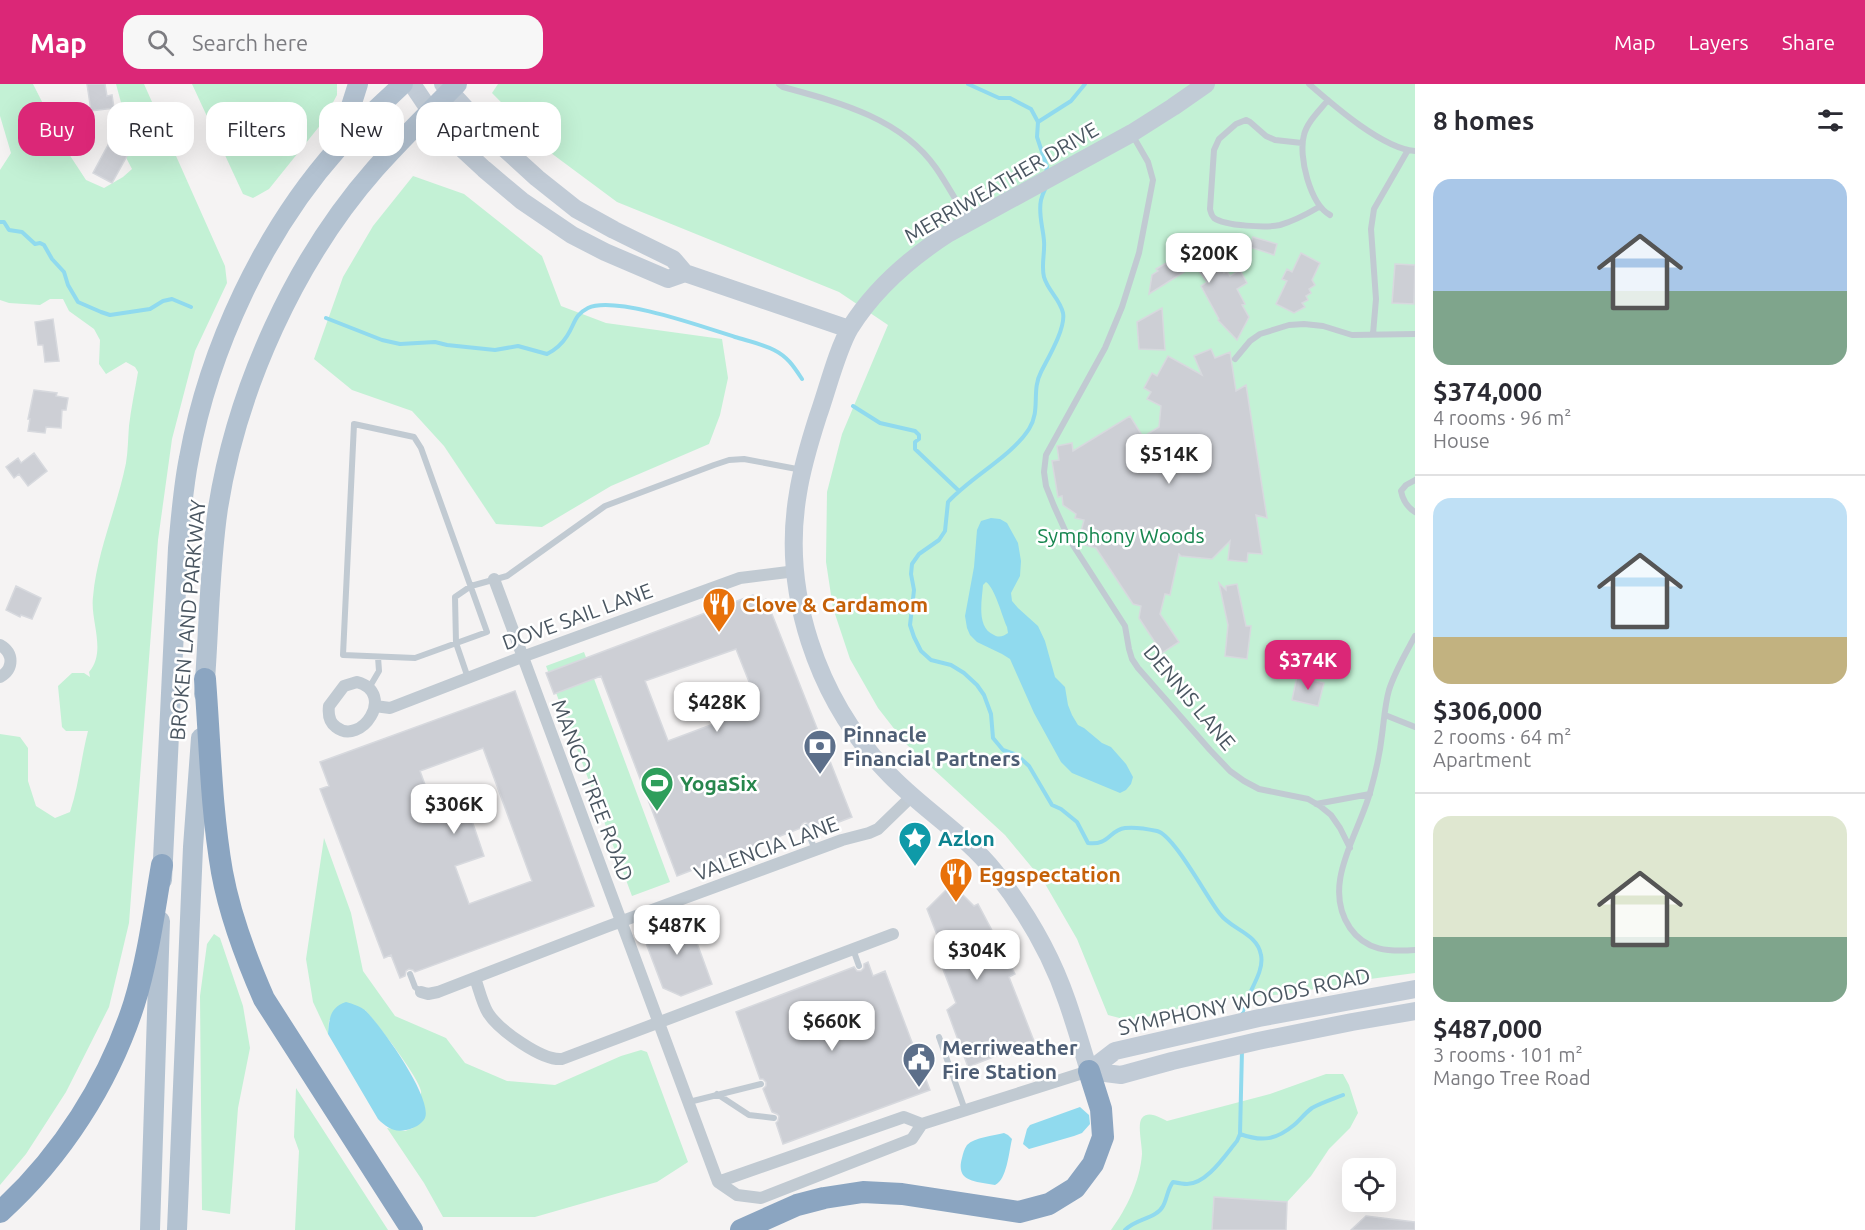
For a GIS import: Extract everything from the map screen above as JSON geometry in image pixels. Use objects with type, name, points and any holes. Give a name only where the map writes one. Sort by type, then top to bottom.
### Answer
[{"type":"highway","points":[[205,680],[216,823],[223,873],[246,958],[264,999],[412,1230]]},
{"type":"highway","points":[[0,1212],[54,1154],[79,1119],[101,1082],[134,1005],[144,969],[162,865]]},
{"type":"highway","points":[[741,1230],[797,1205],[863,1192],[902,1194],[1019,1212],[1049,1204],[1075,1188],[1093,1164],[1103,1137],[1101,1108],[1089,1071]]},
{"type":"main road","points":[[352,102],[358,84]]},
{"type":"main road","name":"BROKEN LAND PARKWAY","points":[[385,102],[403,84]]},
{"type":"main road","name":"BROKEN LAND PARKWAY","points":[[438,102],[450,86]]},
{"type":"main road","name":"BROKEN LAND PARKWAY","points":[[177,1230],[193,847],[213,550],[219,506],[241,416],[275,324],[297,280],[349,202],[375,169],[416,127]]},
{"type":"main road","name":"BROKEN LAND PARKWAY","points":[[150,1230],[162,865],[178,548],[189,457],[215,358],[238,305],[289,213],[332,156]]},
{"type":"street","points":[[412,84],[425,102]]},
{"type":"street","name":"MERRIWEATHER DRIVE","points":[[1089,1071],[1059,979],[1038,936],[1016,902],[994,870],[885,770],[857,735],[826,686],[807,633],[796,571],[797,495],[802,470],[849,329],[896,271],[920,252],[969,222],[1132,133],[1206,84]]},
{"type":"street","points":[[450,86],[492,137],[537,178],[572,205],[614,230],[674,259],[685,273],[849,329]]},
{"type":"street","points":[[470,156],[522,201],[572,234],[605,252],[668,279],[685,273]]},
{"type":"street","name":"DOVE SAIL LANE","points":[[375,706],[390,708],[522,657],[740,578],[796,571]]},
{"type":"street","name":"MANGO TREE ROAD","points":[[494,579],[718,1182]]},
{"type":"street","points":[[0,645],[6,648],[11,661],[10,668],[0,678]]},
{"type":"street","points":[[357,682],[369,688],[374,694],[375,706],[373,713],[362,727],[344,732],[333,725],[329,720],[329,706],[344,686],[357,682]]},
{"type":"street","name":"VALENCIA LANE","points":[[421,992],[428,994],[438,992],[622,921],[878,829],[912,796]]},
{"type":"street","points":[[475,978],[487,1012],[497,1025],[524,1043],[557,1059],[658,1024],[893,934]]},
{"type":"street","name":"SYMPHONY WOODS ROAD","points":[[718,1182],[904,1118],[922,1124],[1089,1071],[1115,1051],[1259,1018],[1415,989]]},
{"type":"street","name":"SYMPHONY WOODS ROAD","points":[[1089,1071],[1121,1075],[1258,1041],[1415,1011]]},
{"type":"street","name":"SYMPHONY WOODS ROAD","points":[[718,1182],[737,1195],[760,1198],[912,1139],[922,1124]]},
{"type":"lane","points":[[779,84],[835,101],[872,117],[902,135],[935,166],[969,222]]},
{"type":"lane","points":[[1309,84],[1366,129],[1387,142],[1411,150],[1374,209],[1371,229],[1376,299],[1373,334]]},
{"type":"lane","points":[[1328,100],[1307,128],[1302,143],[1308,184],[1319,207],[1330,215]]},
{"type":"lane","points":[[1302,143],[1275,140],[1266,136],[1246,120],[1236,124],[1216,144],[1214,150],[1210,209],[1214,218],[1218,220],[1237,225],[1268,227],[1291,221],[1319,207]]},
{"type":"lane","name":"DENNIS LANE","points":[[1132,133],[1148,162],[1153,180],[1139,253],[1122,307],[1105,348],[1046,455],[1044,472],[1046,486],[1070,539],[1125,626],[1129,650],[1138,668],[1230,771],[1259,789],[1302,798],[1316,804],[1331,815],[1350,848]]},
{"type":"lane","points":[[1235,359],[1250,341],[1260,334],[1289,325],[1323,326],[1352,334],[1415,334]]},
{"type":"lane","points":[[354,424],[414,437],[421,448],[487,632],[456,644],[416,658],[343,655],[354,424]]},
{"type":"lane","points":[[468,678],[456,644],[455,597],[471,586],[507,576],[605,506],[714,465],[729,460],[744,459],[802,470]]},
{"type":"lane","points":[[1415,480],[1401,491],[1408,508],[1415,512]]},
{"type":"lane","points":[[1415,636],[1389,689],[1380,754],[1370,794],[1339,884],[1340,906],[1347,924],[1361,940],[1385,951],[1415,950]]},
{"type":"lane","points":[[369,688],[379,671],[378,657]]},
{"type":"lane","points":[[1385,716],[1415,727]]},
{"type":"lane","points":[[1316,804],[1370,794]]},
{"type":"lane","points":[[806,826],[815,850]]},
{"type":"lane","points":[[853,949],[859,966]]},
{"type":"lane","points":[[410,974],[415,987],[421,992]]},
{"type":"lane","points":[[939,1037],[966,1110]]},
{"type":"lane","points":[[689,1102],[761,1084]]},
{"type":"lane","points":[[717,1094],[749,1115],[774,1118]]},
{"type":"green space","points":[[0,84],[33,84],[42,102],[18,102],[18,156],[70,156],[86,180],[104,188],[132,169],[125,156],[176,156],[225,266],[227,283],[195,351],[172,439],[158,540],[129,923],[109,1007],[66,1092],[26,1154],[0,1185],[0,734],[20,737],[28,748],[28,781],[36,806],[55,818],[70,812],[88,731],[66,731],[62,727],[58,686],[72,673],[84,673],[90,677],[89,672],[97,655],[93,606],[95,580],[126,463],[138,372],[135,367],[126,362],[106,374],[99,364],[100,340],[94,329],[69,311],[63,299],[50,299],[40,305],[9,303],[0,300],[0,170],[11,153],[0,116]]},
{"type":"green space","points":[[116,84],[144,84],[152,102],[121,102]]},
{"type":"green space","points":[[192,84],[337,84],[337,95],[333,102],[319,102],[319,127],[307,142],[307,102],[206,102],[206,114]]},
{"type":"green space","name":"Symphony Woods","points":[[498,84],[1415,84],[1415,973],[1287,994],[1212,1000],[1131,1021],[1108,1015],[1077,939],[1044,882],[1005,835],[906,744],[878,708],[850,659],[833,608],[826,562],[827,492],[842,434],[888,325],[839,292],[617,202],[555,156],[561,156],[561,102],[501,102],[492,93]]},
{"type":"green space","points":[[225,156],[296,156],[269,189],[253,198],[243,194]]},
{"type":"green space","points":[[413,176],[464,194],[542,256],[561,306],[606,323],[722,339],[728,378],[720,415],[709,444],[611,486],[542,527],[496,524],[444,446],[412,411],[352,390],[314,359],[343,277],[373,226]]},
{"type":"green space","points":[[584,652],[670,882],[632,896],[546,666]]},
{"type":"green space","points":[[324,838],[351,913],[363,971],[395,1016],[446,1038],[465,1063],[507,1081],[555,1085],[621,1056],[641,1050],[647,1052],[688,1162],[657,1182],[535,1217],[443,1217],[424,1183],[387,1128],[405,1131],[413,1128],[421,1091],[413,1074],[365,1010],[329,1020],[328,1034],[313,1002],[306,959]]},
{"type":"green space","points":[[214,934],[220,938],[243,1006],[250,1048],[238,1108],[230,1214],[202,1210],[200,996],[207,944]]},
{"type":"green space","points":[[1326,1074],[1343,1074],[1358,1113],[1350,1128],[1329,1149],[1311,1176],[1287,1202],[1215,1197],[1212,1230],[1111,1230],[1127,1203],[1139,1174],[1142,1154],[1140,1125],[1142,1118],[1154,1115],[1167,1121],[1270,1094]]},
{"type":"green space","points":[[296,1088],[388,1230],[295,1230],[299,1151],[294,1137]]},
{"type":"water","points":[[991,518],[1007,523],[1018,543],[1021,561],[1020,576],[1011,593],[1012,601],[1038,626],[1045,641],[1055,677],[1065,687],[1068,705],[1078,725],[1111,747],[1126,764],[1133,777],[1126,790],[1120,793],[1072,773],[1061,762],[1034,713],[1010,659],[977,642],[970,635],[965,616],[974,567],[977,530],[981,521]],"holes":[[[986,582],[1007,627],[1008,633],[1001,636],[988,631],[982,620],[983,585]]]},
{"type":"water","points":[[346,1002],[364,1009],[373,1019],[414,1079],[425,1108],[425,1118],[417,1126],[398,1131],[387,1127],[378,1119],[328,1034],[334,1010]]},
{"type":"water","points":[[1080,1107],[1089,1115],[1090,1124],[1082,1133],[1029,1149],[1023,1144],[1030,1125]]},
{"type":"water","points":[[1004,1133],[1012,1139],[1005,1171],[999,1182],[995,1185],[975,1181],[965,1176],[961,1166],[967,1145],[979,1138]]},
{"type":"building","points":[[87,84],[105,84],[107,96],[112,95],[113,102],[107,102],[107,109],[95,110],[95,102],[90,102]]},
{"type":"building","points":[[107,147],[107,156],[127,156],[112,183],[93,173]]},
{"type":"building","points":[[1253,237],[1277,244],[1274,255],[1250,247]]},
{"type":"building","points":[[1205,242],[1211,251],[1215,249],[1224,273],[1227,271],[1230,276],[1240,270],[1247,283],[1237,289],[1249,317],[1237,340],[1218,320],[1201,286],[1207,282],[1195,265],[1149,294],[1152,275],[1158,271],[1156,269],[1175,258],[1177,248]]},
{"type":"building","points":[[1301,253],[1320,263],[1312,280],[1315,285],[1309,289],[1311,293],[1306,296],[1308,300],[1302,303],[1305,307],[1294,313],[1276,304],[1287,281],[1282,279],[1287,269],[1292,272]]},
{"type":"building","points":[[1395,264],[1415,265],[1414,304],[1392,303]]},
{"type":"building","points":[[1162,308],[1165,350],[1139,349],[1137,322]]},
{"type":"building","points":[[53,319],[59,361],[45,362],[43,345],[38,345],[35,322]]},
{"type":"building","points":[[1211,349],[1215,358],[1230,352],[1236,391],[1246,385],[1267,518],[1256,515],[1262,554],[1248,553],[1247,562],[1228,560],[1230,541],[1212,559],[1179,554],[1170,595],[1165,594],[1160,614],[1179,642],[1162,653],[1139,618],[1141,606],[1133,604],[1096,548],[1078,543],[1084,520],[1075,518],[1076,514],[1063,505],[1062,496],[1058,497],[1052,461],[1059,460],[1057,446],[1072,443],[1073,451],[1130,416],[1143,437],[1159,427],[1161,406],[1147,399],[1151,392],[1144,388],[1152,373],[1157,376],[1168,356],[1202,375],[1194,356]]},
{"type":"building","points":[[34,390],[57,393],[56,396],[68,398],[66,410],[62,410],[61,428],[46,427],[45,433],[28,431]]},
{"type":"building","points":[[34,453],[47,471],[28,486],[19,474],[14,478],[6,467],[18,458],[21,463]]},
{"type":"building","points":[[1219,583],[1226,590],[1226,586],[1237,584],[1246,626],[1251,626],[1247,659],[1225,656],[1228,625]]},
{"type":"building","points":[[16,586],[41,598],[32,619],[21,615],[20,617],[6,610]]},
{"type":"building","points":[[753,595],[756,604],[766,599],[852,817],[818,830],[815,823],[811,825],[805,822],[801,828],[677,876],[601,676],[554,694],[546,673]],"holes":[[[736,649],[759,707],[668,741],[645,681]]]},
{"type":"building","points":[[1297,676],[1324,683],[1318,706],[1292,700]]},
{"type":"building","points":[[515,691],[594,906],[415,972],[409,969],[405,976],[400,978],[391,955],[384,958],[320,789],[329,786],[320,762]],"holes":[[[483,748],[532,881],[469,904],[455,866],[484,856],[469,812],[439,823],[420,771]]]},
{"type":"building","points":[[952,884],[974,906],[978,904],[1015,974],[1009,977],[1034,1041],[968,1067],[947,1010],[956,1003],[938,956],[944,953],[927,909]]},
{"type":"building","points":[[686,913],[712,984],[681,996],[663,988],[641,930]]},
{"type":"building","points":[[868,962],[873,976],[885,971],[930,1090],[783,1144],[776,1123],[779,1116],[772,1112],[763,1089],[766,1082],[760,1079],[736,1012],[854,967],[857,971],[861,971],[864,964]]},
{"type":"building","points":[[1214,1197],[1287,1202],[1286,1230],[1212,1230]]},
{"type":"building","points":[[1366,1216],[1415,1222],[1415,1230],[1351,1230]]},
{"type":"waterway","points":[[968,84],[999,98],[1010,98],[1031,109],[1038,122],[1037,137],[1047,167],[1046,174]]},
{"type":"waterway","points":[[1038,122],[1071,101],[1085,84]]},
{"type":"waterway","points":[[1046,187],[1040,205],[1044,241],[1043,273],[1059,303],[1063,319],[1056,343],[1038,379],[1033,422],[1012,449],[948,502],[945,531],[939,540],[919,554],[912,564],[914,590],[910,625],[921,651],[931,660],[951,665],[977,685],[984,695],[991,714],[993,738],[1003,750],[1017,755],[1029,766],[1052,805],[1077,822],[1088,843],[1105,840],[1125,828],[1157,831],[1172,843],[1220,914],[1255,942],[1259,948],[1260,970],[1242,1016]]},
{"type":"waterway","points":[[0,222],[4,222],[9,230],[22,232],[35,244],[44,245],[52,259],[64,272],[68,285],[78,302],[110,315],[150,309],[163,301],[172,299],[191,307]]},
{"type":"waterway","points":[[326,318],[382,340],[400,344],[435,342],[495,350],[518,346],[547,354],[563,342],[583,311],[601,305],[618,306],[661,314],[760,344],[787,359],[802,379]]},
{"type":"waterway","points":[[853,406],[880,423],[915,431],[919,435],[919,439],[915,442],[915,449],[958,490]]},
{"type":"waterway","points":[[1125,1230],[1159,1211],[1173,1182],[1194,1183],[1209,1174],[1237,1141],[1240,1134],[1242,1050]]},
{"type":"waterway","points":[[1240,1134],[1262,1139],[1275,1137],[1294,1125],[1312,1108],[1343,1095]]},
{"type":"place","name":"Clove & Cardamom","points":[[719,633]]},
{"type":"place","name":"Pinnacle Financial Partners","points":[[820,775]]},
{"type":"place","name":"YogaSix","points":[[657,812]]},
{"type":"place","name":"Azlon","points":[[915,867]]},
{"type":"place","name":"Eggspectation","points":[[956,903]]},
{"type":"place","name":"Merriweather Fire Station","points":[[919,1088]]}]
